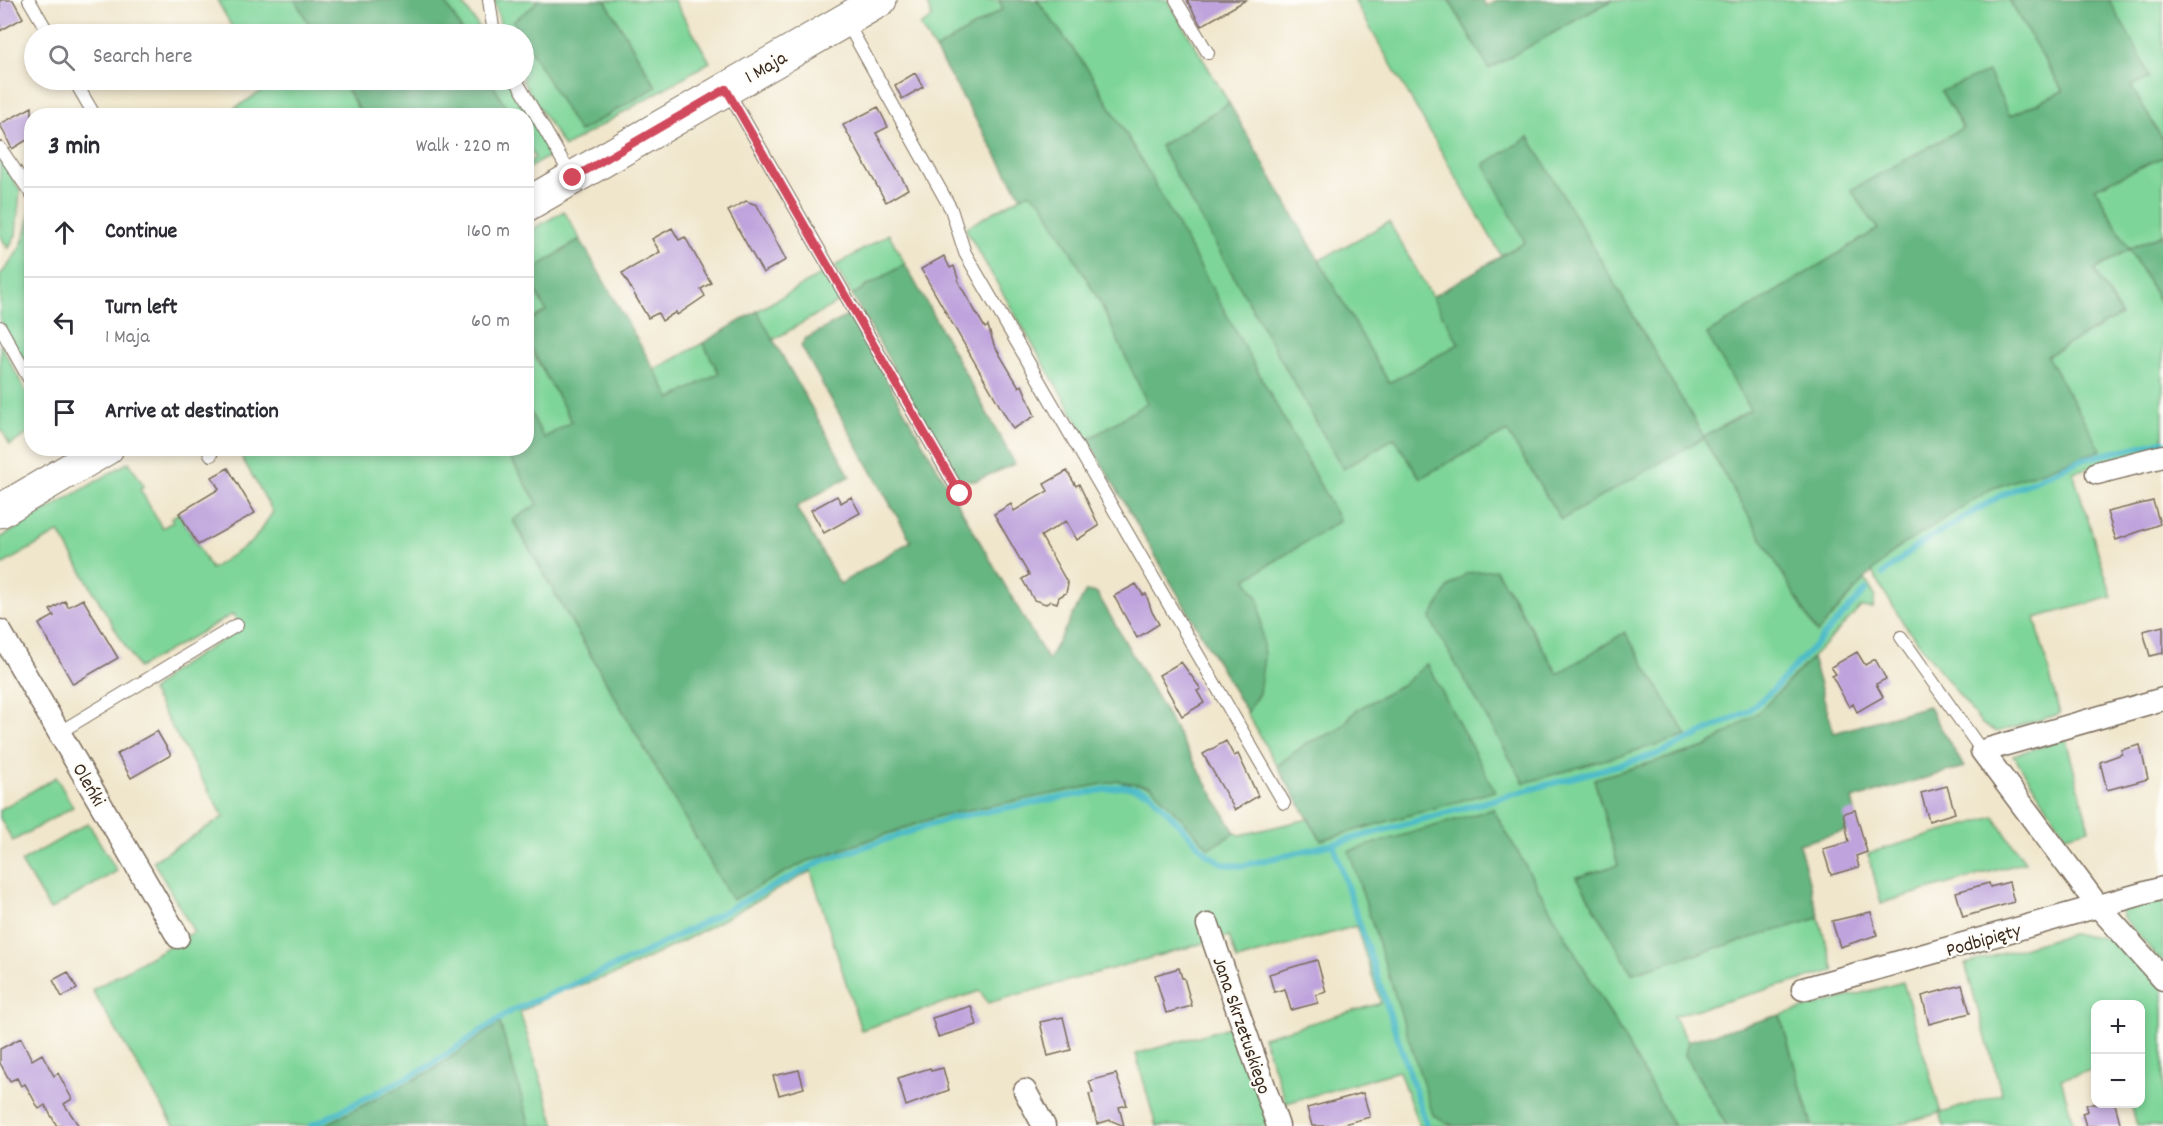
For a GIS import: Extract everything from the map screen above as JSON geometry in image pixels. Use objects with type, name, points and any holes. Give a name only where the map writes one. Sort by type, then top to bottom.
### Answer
[{"type":"main road","name":"1 Maja","points":[[534,200],[880,0]]},
{"type":"main road","points":[[0,511],[74,462],[88,456]]},
{"type":"street","points":[[2097,473],[2163,456]]},
{"type":"street","name":"Oleńki","points":[[0,631],[178,937]]},
{"type":"street","points":[[2163,699],[1982,751],[2098,906],[2163,979]]},
{"type":"street","name":"Podbipięty","points":[[1803,989],[1878,970],[2163,888]]},
{"type":"street","name":"Jana Skrzetuskiego","points":[[1208,925],[1278,1126]]},
{"type":"street","points":[[1025,1091],[1044,1126]]},
{"type":"lane","points":[[29,0],[42,24]]},
{"type":"lane","points":[[489,0],[493,24]]},
{"type":"lane","points":[[1176,0],[1208,53]]},
{"type":"lane","points":[[845,20],[951,209],[965,253],[1284,803]]},
{"type":"lane","points":[[726,89],[960,494]]},
{"type":"lane","points":[[80,90],[90,108]]},
{"type":"lane","points":[[522,90],[532,108]]},
{"type":"lane","points":[[534,111],[573,178]]},
{"type":"lane","points":[[0,148],[24,183]]},
{"type":"lane","points":[[0,327],[24,370]]},
{"type":"lane","points":[[60,732],[237,625]]},
{"type":"lane","points":[[1901,637],[1982,751]]},
{"type":"green space","points":[[217,0],[295,0],[309,24],[230,24]]},
{"type":"green space","points":[[295,0],[444,0],[458,24],[309,24]]},
{"type":"green space","points":[[444,0],[460,0],[477,24],[458,24]]},
{"type":"green space","points":[[494,0],[538,0],[533,7],[514,21],[516,24],[500,24]]},
{"type":"green space","points":[[538,0],[605,0],[656,87],[579,132],[534,56],[534,24],[515,24],[513,21]]},
{"type":"green space","points":[[605,0],[674,0],[710,62],[564,147],[528,90],[534,90],[534,55],[579,132],[656,87]]},
{"type":"green space","points":[[926,0],[999,0],[1003,9],[935,50],[920,26],[932,18]]},
{"type":"green space","points":[[999,0],[1037,0],[1089,71],[1146,168],[1340,521],[1246,579],[1259,600],[1264,657],[1259,693],[1247,713],[1088,440],[1147,403],[1100,302],[1042,202],[1030,193],[1021,197],[935,50],[1003,9]]},
{"type":"green space","points":[[1037,0],[1168,0],[1229,103],[1160,146],[1343,469],[1394,438],[1420,478],[1507,430],[1525,242],[1501,255],[1354,0],[1449,0],[1489,68],[1612,0],[2009,0],[2063,91],[2010,116],[1942,92],[1963,128],[1852,190],[1878,229],[1707,334],[1750,410],[1704,437],[1831,618],[1865,579],[1875,596],[1873,608],[1861,607],[1760,711],[1706,747],[1594,779],[1618,865],[1577,877],[1632,973],[1819,918],[1834,971],[1673,1016],[1688,1041],[1685,1055],[1727,1126],[1674,1126],[1493,809],[1453,1126],[1419,1126],[1399,1071],[1286,1103],[1263,1037],[1381,1003],[1356,926],[1237,960],[1229,936],[988,1003],[980,991],[861,1030],[811,871],[687,939],[618,973],[553,994],[520,1012],[555,1126],[530,1126],[500,1024],[431,1071],[323,1126],[174,1126],[92,990],[194,932],[153,861],[224,817],[151,691],[174,670],[242,628],[233,614],[138,668],[59,532],[0,566],[0,538],[129,462],[144,486],[140,489],[162,528],[173,522],[171,518],[179,513],[211,569],[253,541],[273,512],[241,456],[509,456],[538,504],[513,521],[732,900],[805,862],[942,815],[1118,781],[1151,786],[1209,848],[1235,833],[1241,835],[1308,819],[1321,840],[1494,791],[1427,664],[1404,684],[1358,709],[1337,731],[1307,743],[1277,766],[1247,713],[1259,693],[1259,600],[1246,579],[1339,521],[1146,168],[1089,71]],"holes":[[[1506,585],[1558,675],[1687,736],[1605,759]]]},
{"type":"green space","points":[[1449,0],[1483,0],[1486,6],[1498,0],[1612,0],[1489,69]]},
{"type":"green space","points":[[2009,0],[2109,0],[2141,57],[2149,78],[2131,86],[2163,140],[2163,157],[2095,188],[2129,249],[2094,270],[2121,315],[2047,356],[2101,450],[1991,489],[1896,549],[1865,579],[1817,633],[1703,438],[1561,520],[1507,431],[1420,478],[1394,438],[1343,469],[1160,146],[1229,103],[1389,383],[1459,344],[1432,297],[1525,242],[1484,164],[1529,137],[1704,437],[1750,410],[1707,334],[1878,229],[1851,190],[1963,128],[1941,91],[1988,72],[2010,116],[2063,91]]},
{"type":"green space","points":[[2109,0],[2163,0],[2163,140],[2130,86],[2149,78]]},
{"type":"green space","points":[[264,90],[347,90],[358,108],[235,108]]},
{"type":"green space","points":[[347,90],[496,90],[507,108],[358,108]]},
{"type":"green space","points":[[496,90],[515,90],[525,108],[507,108]]},
{"type":"green space","points":[[534,124],[551,155],[534,165]]},
{"type":"green space","points":[[2163,157],[2163,234],[2129,249],[2095,188]]},
{"type":"green space","points":[[0,159],[20,190],[16,235],[8,249],[0,235]]},
{"type":"green space","points":[[1030,192],[1042,201],[1100,302],[1148,403],[1088,440],[965,228]]},
{"type":"green space","points":[[564,211],[580,239],[534,269],[534,228]]},
{"type":"green space","points":[[1389,222],[1459,344],[1389,383],[1318,261]]},
{"type":"green space","points":[[889,234],[905,264],[852,295],[835,266]]},
{"type":"green space","points":[[2163,234],[2163,307],[2129,249]]},
{"type":"green space","points":[[24,238],[24,362],[0,320],[0,275]]},
{"type":"green space","points":[[580,239],[671,399],[719,373],[703,343],[757,311],[850,476],[796,507],[840,584],[911,541],[801,346],[805,339],[849,315],[1048,660],[1086,591],[1097,593],[1235,833],[1209,848],[1151,786],[1118,781],[942,815],[805,862],[732,900],[513,520],[538,504],[509,456],[534,456],[534,419],[544,438],[572,422],[534,354],[534,318],[546,311],[534,288],[534,269]]},
{"type":"green space","points":[[2129,249],[2163,307],[2163,448],[2073,472],[2112,597],[2035,618],[2060,714],[1997,732],[1982,724],[1904,624],[1872,572],[1896,549],[1991,489],[2101,450],[2046,356],[2121,315],[2094,270]]},
{"type":"green space","points":[[905,264],[1015,464],[975,481],[957,478],[852,295]]},
{"type":"green space","points":[[825,272],[840,301],[773,340],[757,311]]},
{"type":"green space","points":[[534,290],[546,311],[534,318]]},
{"type":"green space","points":[[0,343],[24,388],[24,436],[10,445],[0,427]]},
{"type":"green space","points":[[703,343],[719,373],[671,399],[654,370]]},
{"type":"green space","points":[[534,355],[572,422],[544,438],[534,419]]},
{"type":"green space","points":[[1496,570],[1558,674],[1625,632],[1687,736],[1524,783],[1430,619],[1448,588],[1467,573]]},
{"type":"green space","points":[[1812,658],[1834,733],[1928,706],[1964,767],[1852,799],[1859,827],[1799,844],[1819,918],[1632,973],[1577,877],[1618,865],[1594,779],[1706,747],[1760,711]]},
{"type":"green space","points":[[1427,664],[1495,791],[1321,840],[1277,766],[1307,743],[1337,731],[1358,709],[1404,684]]},
{"type":"green space","points":[[2066,739],[2089,829],[2066,835],[2013,755]]},
{"type":"green space","points":[[56,777],[73,807],[13,841],[0,818],[0,810]]},
{"type":"green space","points":[[1493,809],[1674,1126],[1453,1126],[1433,1115],[1349,851]]},
{"type":"green space","points":[[1994,817],[2025,862],[1881,903],[1868,853]]},
{"type":"green space","points":[[88,823],[117,871],[50,910],[21,862]]},
{"type":"green space","points":[[2163,892],[2163,964],[2123,917],[2120,907]]},
{"type":"green space","points":[[2071,934],[2104,938],[2125,948],[2163,989],[2163,1126],[2137,1126],[2132,1108],[2145,1108],[2145,1000],[2091,1000],[2091,1070],[2061,1079],[2074,1126],[1944,1126],[1940,1113],[1891,1126],[1812,1126],[1780,1015],[1903,982],[1941,1113],[2002,1094],[1965,964]]},
{"type":"green space","points":[[1780,1015],[1812,1126],[1727,1126],[1685,1055],[1688,1041]]},
{"type":"green space","points":[[500,1023],[530,1126],[323,1126],[431,1071]]},
{"type":"green space","points":[[1233,1026],[1270,1126],[1156,1126],[1136,1054]]},
{"type":"building","points":[[0,0],[13,0],[23,18],[0,31]]},
{"type":"building","points":[[1187,0],[1246,0],[1201,26]]},
{"type":"building","points":[[915,73],[923,87],[902,99],[895,85]]},
{"type":"building","points":[[878,107],[888,127],[876,133],[908,189],[886,202],[843,125]]},
{"type":"building","points":[[24,111],[24,142],[12,149],[0,124]]},
{"type":"building","points":[[746,201],[757,205],[786,260],[763,273],[728,211]]},
{"type":"building","points":[[672,228],[679,240],[685,237],[711,283],[701,289],[705,296],[677,315],[676,312],[662,321],[658,313],[648,318],[622,273],[660,252],[652,239]]},
{"type":"building","points":[[944,256],[950,268],[954,266],[960,285],[985,328],[988,326],[994,345],[1019,387],[1022,385],[1035,416],[1013,429],[921,269]]},
{"type":"building","points":[[228,468],[255,513],[198,545],[179,513],[219,489],[212,477]]},
{"type":"building","points":[[1067,471],[1076,486],[1079,484],[1099,526],[1077,540],[1066,521],[1041,536],[1068,584],[1066,593],[1059,597],[1057,603],[1051,601],[1046,604],[1034,600],[1022,579],[1029,575],[994,514],[1011,504],[1014,511],[1048,491],[1044,484]]},
{"type":"building","points":[[837,496],[841,503],[851,497],[860,513],[824,533],[811,510]]},
{"type":"building","points":[[2153,501],[2160,524],[2116,540],[2107,512]]},
{"type":"building","points":[[1136,584],[1143,595],[1146,594],[1159,624],[1137,638],[1114,596]]},
{"type":"building","points":[[83,599],[118,658],[73,684],[39,624],[54,616],[50,610],[65,601],[68,607]]},
{"type":"building","points":[[2163,626],[2163,653],[2150,656],[2143,631]]},
{"type":"building","points":[[1857,652],[1865,665],[1875,659],[1886,679],[1876,684],[1883,697],[1857,712],[1853,704],[1849,707],[1832,676],[1836,674],[1831,667]]},
{"type":"building","points":[[1181,662],[1201,689],[1197,691],[1204,703],[1182,716],[1159,675]]},
{"type":"building","points":[[157,731],[171,755],[131,778],[117,754]]},
{"type":"building","points":[[1226,741],[1234,756],[1238,754],[1258,796],[1235,810],[1203,754]]},
{"type":"building","points":[[2140,745],[2148,779],[2107,790],[2100,762],[2122,754],[2121,750]]},
{"type":"building","points":[[1947,786],[1955,813],[1929,821],[1921,793]]},
{"type":"building","points":[[1855,810],[1867,852],[1856,856],[1859,867],[1831,875],[1823,849],[1849,842],[1843,813]]},
{"type":"building","points":[[2009,882],[2014,902],[1963,917],[1956,892],[1989,883],[1990,887]]},
{"type":"building","points":[[1871,912],[1877,935],[1840,947],[1832,921]]},
{"type":"building","points":[[1317,960],[1326,992],[1316,995],[1318,1003],[1291,1010],[1285,989],[1274,992],[1269,974]]},
{"type":"building","points":[[1179,968],[1192,1006],[1166,1013],[1155,975]]},
{"type":"building","points":[[68,972],[77,989],[62,997],[53,980]]},
{"type":"building","points":[[1962,985],[1970,1013],[1929,1024],[1922,996]]},
{"type":"building","points":[[971,1006],[977,1025],[938,1037],[932,1018]]},
{"type":"building","points":[[1063,1017],[1071,1050],[1048,1056],[1040,1022]]},
{"type":"building","points":[[21,1038],[32,1060],[42,1054],[54,1076],[58,1073],[72,1099],[64,1104],[79,1126],[57,1126],[45,1105],[39,1109],[25,1084],[21,1086],[17,1078],[10,1081],[0,1063],[0,1049]]},
{"type":"building","points":[[930,1068],[931,1071],[943,1068],[949,1090],[906,1106],[898,1078]]},
{"type":"building","points":[[799,1070],[804,1088],[779,1095],[773,1076]]},
{"type":"building","points":[[1116,1074],[1127,1105],[1119,1107],[1124,1126],[1110,1120],[1097,1124],[1089,1094],[1093,1093],[1089,1081]]},
{"type":"building","points":[[1363,1093],[1370,1117],[1336,1126],[1312,1126],[1307,1108]]},
{"type":"building","points":[[2086,1104],[2091,1104],[2091,1108],[2116,1108],[2121,1126],[2086,1126],[2082,1113],[2088,1111]]},
{"type":"waterway","points":[[1883,574],[1917,546],[2000,496],[2080,460],[2163,441]]},
{"type":"waterway","points":[[311,1126],[426,1068],[511,1011],[638,956],[822,861],[951,818],[1124,786],[1149,792],[1208,855],[1224,864],[1241,866],[1333,844],[1658,754],[1747,712],[1774,689],[1866,590]]},
{"type":"waterway","points":[[1333,844],[1427,1126]]},
{"type":"route","points":[[573,178],[726,89],[960,494]]}]
